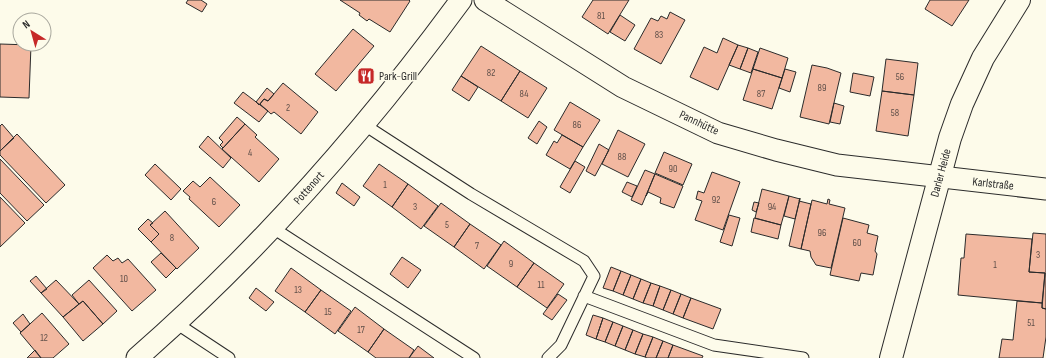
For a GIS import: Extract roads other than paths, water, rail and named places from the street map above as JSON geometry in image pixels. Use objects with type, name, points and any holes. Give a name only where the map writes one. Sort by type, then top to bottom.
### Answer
[{"type":"street","name":"Pottenort","points":[[137,358],[176,323],[274,228],[312,186],[428,45],[460,0]]},
{"type":"street","name":"Pannhütte","points":[[485,0],[623,87],[718,133],[837,166],[939,178]]},
{"type":"street","name":"Darler Heide","points":[[891,358],[950,138],[962,104],[983,58],[1019,0]]},
{"type":"street","name":"Karlstraße","points":[[939,178],[1046,189]]},
{"type":"lane","points":[[363,124],[470,194],[584,261],[594,276],[561,345],[548,358]]},
{"type":"lane","points":[[274,228],[474,358]]},
{"type":"lane","points":[[584,296],[714,345],[803,358]]},
{"type":"lane","points":[[176,323],[229,358]]},
{"type":"place","name":"Park-Grill","points":[[366,76]]}]
